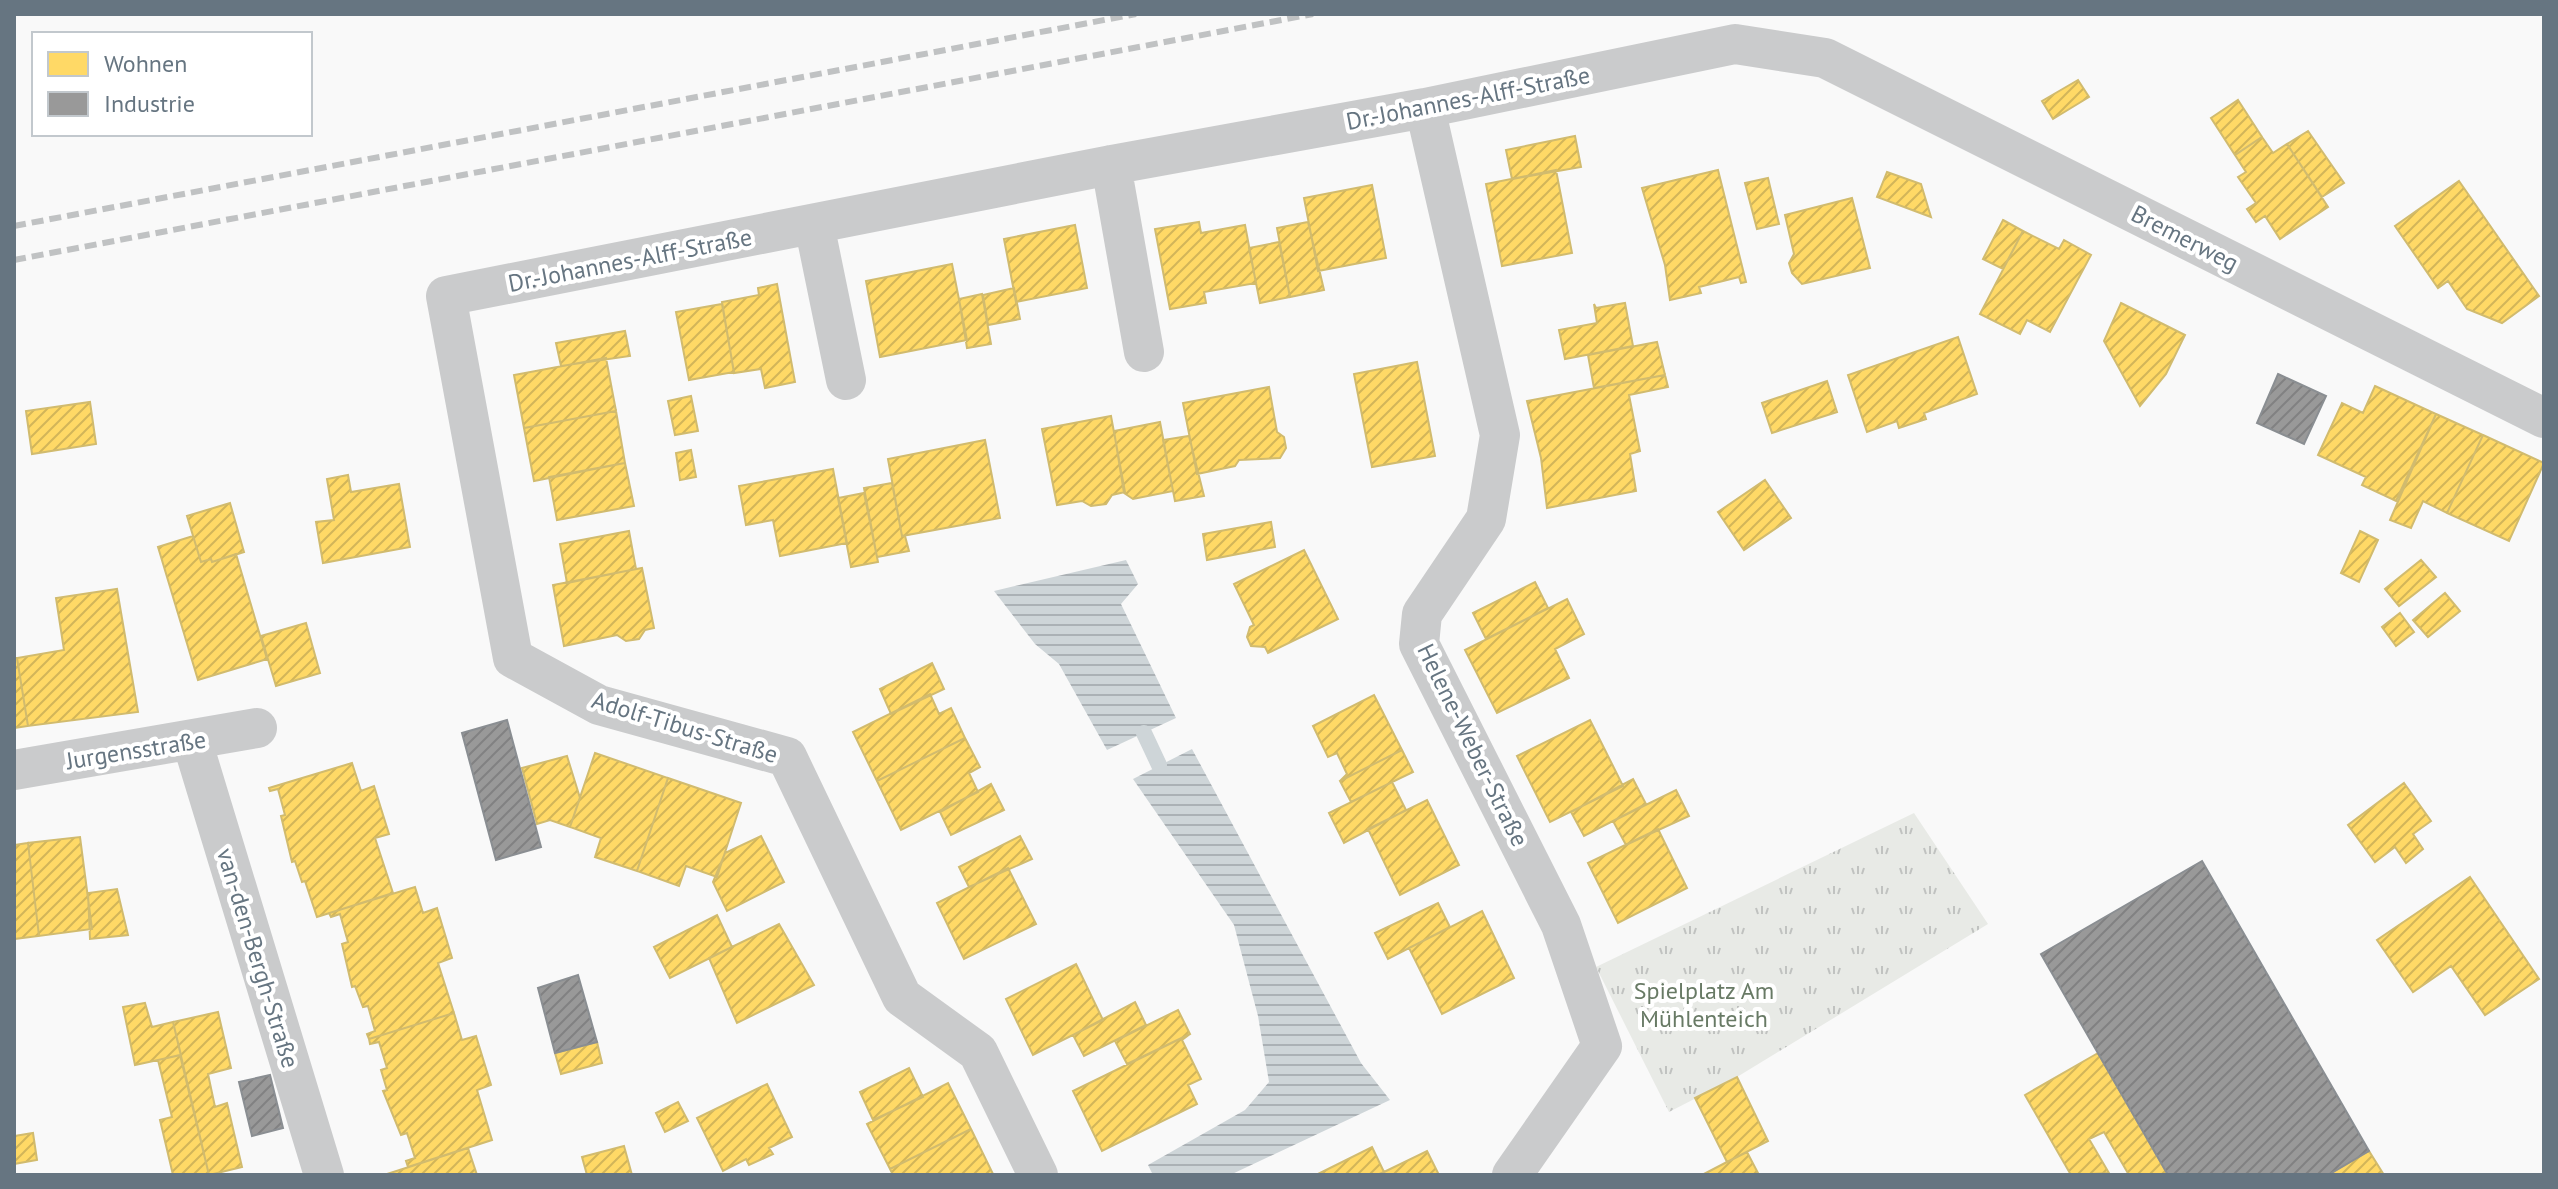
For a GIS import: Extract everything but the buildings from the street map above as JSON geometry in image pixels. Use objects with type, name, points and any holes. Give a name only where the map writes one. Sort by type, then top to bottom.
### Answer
[{"type":"street","name":"Dr.-Johannes-Alff-Straße","points":[[446,296],[1111,165],[1425,108],[1735,44],[1825,58]]},
{"type":"street","name":"Bremerweg","points":[[1825,58],[2544,418]]},
{"type":"street","name":"Helene-Weber-Straße","points":[[1425,108],[1500,435],[1486,519],[1422,614],[1419,644],[1561,925],[1602,1046],[1512,1175]]},
{"type":"street","points":[[1111,165],[1144,352]]},
{"type":"street","points":[[814,224],[846,380]]},
{"type":"street","name":"Adolf-Tibus-Straße","points":[[446,296],[513,658],[599,705],[787,757],[902,997],[978,1052],[1038,1175]]},
{"type":"street","name":"Jurgensstraße","points":[[14,770],[257,728]]},
{"type":"street","name":"van-den-Bergh-Straße","points":[[192,741],[324,1175]]},
{"type":"green space","name":"Spielplatz Am Mühlenteich","points":[[1914,813],[1988,924],[1737,1077],[1669,1112],[1596,967]]},
{"type":"shaded area","points":[[1126,560],[1138,584],[1121,604],[1176,718],[1107,750],[1059,664],[1035,644],[994,591]]},
{"type":"shaded area","points":[[1192,749],[1361,1063],[1390,1100],[1230,1175],[1153,1175],[1148,1165],[1245,1110],[1269,1082],[1258,1016],[1234,925],[1133,779]]},
{"type":"waterway","points":[[1144,733],[1159,765]]},
{"type":"railway","points":[[14,226],[1136,14]]},
{"type":"railway","points":[[14,260],[1313,14]]}]
